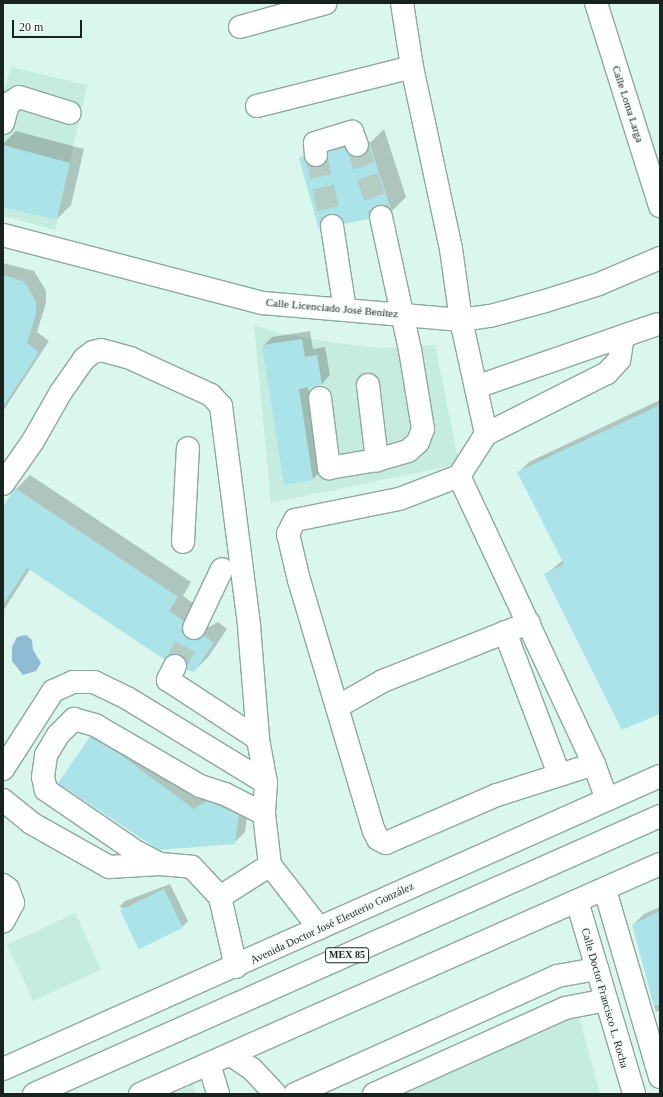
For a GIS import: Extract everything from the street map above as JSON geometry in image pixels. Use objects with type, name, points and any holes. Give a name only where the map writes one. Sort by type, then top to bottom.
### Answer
[{"type":"main road","points":[[240,27],[326,3]]},
{"type":"main road","points":[[402,3],[412,67],[451,249],[461,320],[486,434]]},
{"type":"main road","name":"Calle Loma Larga","points":[[596,3],[660,206]]},
{"type":"main road","points":[[257,106],[412,67]]},
{"type":"main road","points":[[3,123],[8,104],[19,97],[70,113]]},
{"type":"main road","points":[[316,155],[315,143],[352,132],[358,145]]},
{"type":"main road","points":[[320,398],[329,468],[377,460],[408,451],[418,442],[423,429],[402,314],[381,217]]},
{"type":"main road","points":[[332,226],[345,310]]},
{"type":"main road","name":"Calle Licenciado José Benítez","points":[[3,235],[263,302],[461,320],[490,316],[600,284],[660,258]]},
{"type":"main road","points":[[476,388],[657,324]]},
{"type":"main road","points":[[594,764],[497,795],[386,843],[378,839],[374,831],[337,707],[288,534],[295,520],[399,499],[459,476],[486,434],[606,373],[619,360],[623,336]]},
{"type":"main road","points":[[3,484],[33,441],[61,392],[84,359],[93,352],[101,350],[130,358],[211,395],[221,406],[225,419],[249,626],[258,739],[266,783],[264,814],[270,865],[319,928]]},
{"type":"main road","points":[[368,385],[377,460]]},
{"type":"main road","points":[[183,542],[188,448]]},
{"type":"main road","points":[[459,476],[594,764],[607,800]]},
{"type":"main road","points":[[194,628],[222,569]]},
{"type":"main road","points":[[337,707],[383,681],[529,623]]},
{"type":"main road","points":[[505,632],[559,774]]},
{"type":"main road","points":[[175,666],[168,680],[258,739]]},
{"type":"main road","points":[[3,769],[53,691],[73,682],[94,682],[127,698],[266,783]]},
{"type":"main road","points":[[160,864],[138,854],[46,790],[43,777],[46,755],[58,735],[74,719],[95,725],[200,786],[226,794],[264,814]]},
{"type":"main road","name":"Avenida Doctor José Eleuterio González","points":[[5,1066],[236,967],[319,928],[660,776]]},
{"type":"main road","points":[[3,800],[32,823],[109,867],[160,864],[192,867],[220,897],[236,967]]},
{"type":"main road","name":"MEX 85","points":[[34,1094],[660,816]]},
{"type":"main road","points":[[140,1094],[577,901],[606,890],[660,864]]},
{"type":"main road","points":[[220,897],[270,865]]},
{"type":"main road","points":[[3,885],[8,889],[13,903],[3,922]]},
{"type":"main road","points":[[606,890],[658,1065]]},
{"type":"main road","name":"Calle Doctor Francisco L. Rocha","points":[[577,901],[634,1094]]},
{"type":"main road","points":[[295,1094],[557,976],[597,969]]},
{"type":"main road","points":[[374,1094],[565,1008],[606,1000]]},
{"type":"main road","points":[[231,1055],[252,1069],[275,1094]]},
{"type":"main road","points":[[209,1064],[218,1094]]},
{"type":"shaded area","points":[[11,67],[87,85],[55,230],[3,216],[3,94]]},
{"type":"shaded area","points":[[254,325],[278,333],[337,343],[379,348],[435,345],[459,464],[271,503]]},
{"type":"shaded area","points":[[75,913],[101,969],[33,1001],[7,945]]},
{"type":"shaded area","points":[[577,1009],[600,1094],[398,1094]]},
{"type":"shaded area","points":[[193,1084],[196,1094],[175,1094]]},
{"type":"water","points":[[26,635],[32,640],[33,650],[41,663],[36,671],[23,675],[12,661],[12,647],[17,637]]},
{"type":"building","points":[[369,142],[392,212],[385,205],[378,205],[372,208],[369,219],[344,224],[337,215],[330,214],[321,221],[319,230],[299,158],[304,157],[310,166],[317,167],[327,161],[328,152],[335,150],[345,148],[349,155],[362,156],[367,153]]},
{"type":"building","points":[[3,145],[70,163],[57,220],[3,207]]},
{"type":"building","points":[[3,275],[23,281],[31,292],[36,303],[36,314],[27,343],[39,352],[3,407]]},
{"type":"building","points":[[302,339],[305,357],[317,355],[322,385],[299,389],[313,480],[284,485],[262,345]]},
{"type":"building","points":[[660,405],[660,714],[622,730],[544,574],[564,564],[517,472]]},
{"type":"building","points":[[15,488],[178,597],[169,611],[184,621],[182,629],[184,635],[195,640],[204,635],[214,643],[194,672],[187,670],[186,659],[181,655],[174,654],[165,660],[27,568],[3,605],[3,507]]},
{"type":"building","points":[[90,737],[118,753],[194,809],[207,801],[239,815],[235,844],[159,850],[58,783]]},
{"type":"building","points":[[164,889],[183,928],[139,949],[120,910]]},
{"type":"building","points":[[660,911],[660,1005],[654,1006],[632,925]]},
{"type":"tunnel","points":[[357,145],[381,217]]},
{"type":"tunnel","points":[[316,155],[332,226]]},
{"type":"tunnel","points":[[175,666],[194,628]]}]
